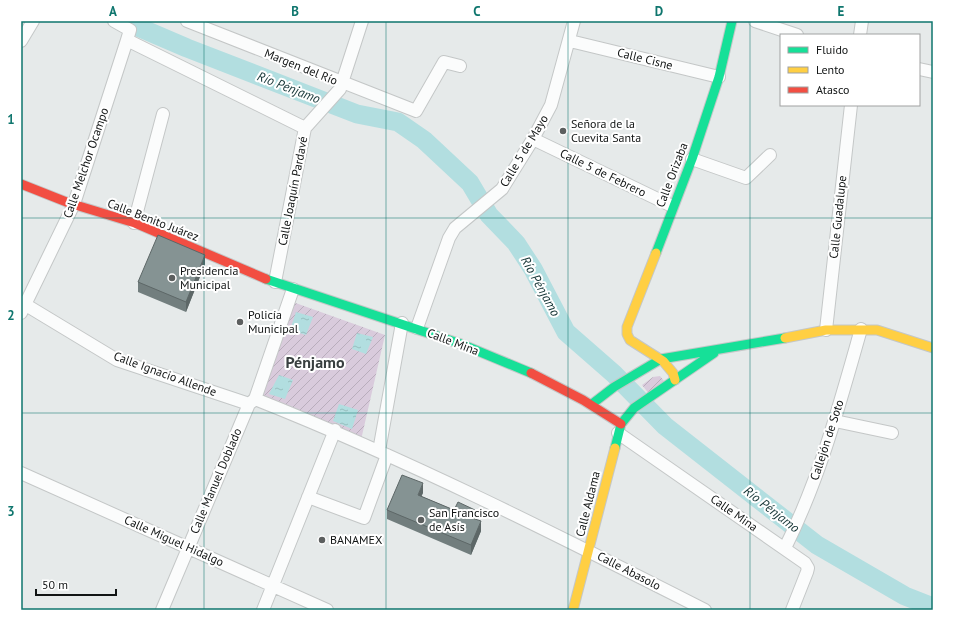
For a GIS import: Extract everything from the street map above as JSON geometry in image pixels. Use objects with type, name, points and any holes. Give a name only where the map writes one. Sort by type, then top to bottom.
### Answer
[{"type":"street","points":[[21,41],[33,21]]},
{"type":"street","points":[[114,21],[129,35],[305,128]]},
{"type":"street","name":"Margen del Río","points":[[187,21],[341,87],[416,111],[444,62],[460,66]]},
{"type":"street","name":"Calle Joaquín Pardavé","points":[[275,282],[305,128],[325,108],[341,87],[362,21]]},
{"type":"street","name":"Calle 5 de Mayo","points":[[417,328],[449,238],[455,228],[502,189],[533,139],[551,106],[570,41],[574,21]]},
{"type":"street","name":"Calle Orizaba","points":[[660,359],[630,340],[626,334],[627,327],[672,206],[692,159],[720,77],[732,21]]},
{"type":"street","points":[[755,21],[794,34]]},
{"type":"street","points":[[860,34],[862,21]]},
{"type":"street","name":"Calle Melchor Ocampo","points":[[22,307],[74,204],[129,35]]},
{"type":"street","name":"Calle Cisne","points":[[570,41],[720,77]]},
{"type":"street","points":[[920,69],[933,72]]},
{"type":"street","name":"Calle Guadalupe","points":[[826,330],[851,106]]},
{"type":"street","points":[[134,223],[163,114]]},
{"type":"street","name":"Calle 5 de Febrero","points":[[533,139],[672,206]]},
{"type":"street","points":[[692,159],[746,178],[770,155]]},
{"type":"street","name":"Calle Benito Juárez","points":[[21,184],[74,204],[134,223],[275,282]]},
{"type":"street","name":"Calle Mina","points":[[275,282],[417,328],[502,360],[568,390],[592,404],[619,428],[785,548],[808,568],[792,610]]},
{"type":"street","name":"Calle Manuel Doblado","points":[[162,610],[252,401],[293,288]]},
{"type":"street","name":"Calle Ignacio Allende","points":[[22,307],[118,360],[252,401],[335,430]]},
{"type":"street","points":[[308,497],[364,518],[383,453],[402,323]]},
{"type":"street","name":"Callejón de Soto","points":[[785,548],[805,506],[835,421],[861,329]]},
{"type":"street","points":[[592,404],[614,386],[660,359],[715,351],[826,330],[877,330],[933,348]]},
{"type":"street","name":"Calle Aldama","points":[[573,610],[619,428],[634,408],[667,387],[715,351]]},
{"type":"street","points":[[660,359],[673,372],[675,380]]},
{"type":"street","points":[[835,421],[892,433]]},
{"type":"street","points":[[263,610],[335,430]]},
{"type":"street","name":"Calle Abasolo","points":[[335,430],[589,551],[705,610]]},
{"type":"street","name":"Calle Miguel Hidalgo","points":[[21,472],[273,584],[327,610]]},
{"type":"shaded area","points":[[290,301],[385,335],[361,440],[259,399]]},
{"type":"shaded area","points":[[660,376],[664,381],[650,395],[642,385],[653,377]]},
{"type":"water","points":[[296,312],[313,317],[306,335],[290,330]]},
{"type":"water","points":[[357,333],[373,337],[366,354],[352,349]]},
{"type":"water","points":[[279,375],[293,380],[285,399],[269,394]]},
{"type":"water","points":[[339,404],[358,410],[352,429],[333,421]]},
{"type":"building","name":"Presidencia Municipal","points":[[158,235],[205,255],[186,302],[138,282]]},
{"type":"building","name":"San Francisco de Asís","points":[[402,475],[423,483],[418,495],[454,510],[458,502],[475,510],[472,518],[481,521],[471,545],[387,510]]},
{"type":"waterway","name":"Río Pénjamo","points":[[124,21],[187,48],[357,114],[398,122],[424,140],[470,183],[489,215],[516,243],[533,269],[566,332],[614,374],[665,426],[817,545],[905,596],[933,607]]},
{"type":"traffic: fast","points":[[656,253],[692,159],[719,77],[732,21]]},
{"type":"traffic: fast","points":[[266,279],[461,344],[531,373]]},
{"type":"traffic: fast","points":[[592,404],[614,387],[661,359],[785,338]]},
{"type":"traffic: fast","points":[[615,448],[621,424],[634,408],[714,353]]},
{"type":"traffic: slow","points":[[656,253],[627,327],[627,334],[630,340],[663,361],[673,373],[675,380]]},
{"type":"traffic: slow","points":[[785,338],[826,330],[877,330],[933,348]]},
{"type":"traffic: slow","points":[[573,610],[615,448]]},
{"type":"traffic: jam","points":[[21,184],[69,203],[135,223],[266,279]]},
{"type":"traffic: jam","points":[[531,373],[583,400],[621,424]]},
{"type":"place","name":"Señora de la Cuevita Santa","points":[[563,131]]},
{"type":"place","name":"Presidencia Municipal","points":[[172,278]]},
{"type":"place","name":"Policía Municipal","points":[[240,322]]},
{"type":"place","name":"San Francisco de Asís","points":[[421,520]]},
{"type":"place","name":"BANAMEX","points":[[322,540]]},
{"type":"district","name":"Pénjamo","points":[[315,362]]}]
